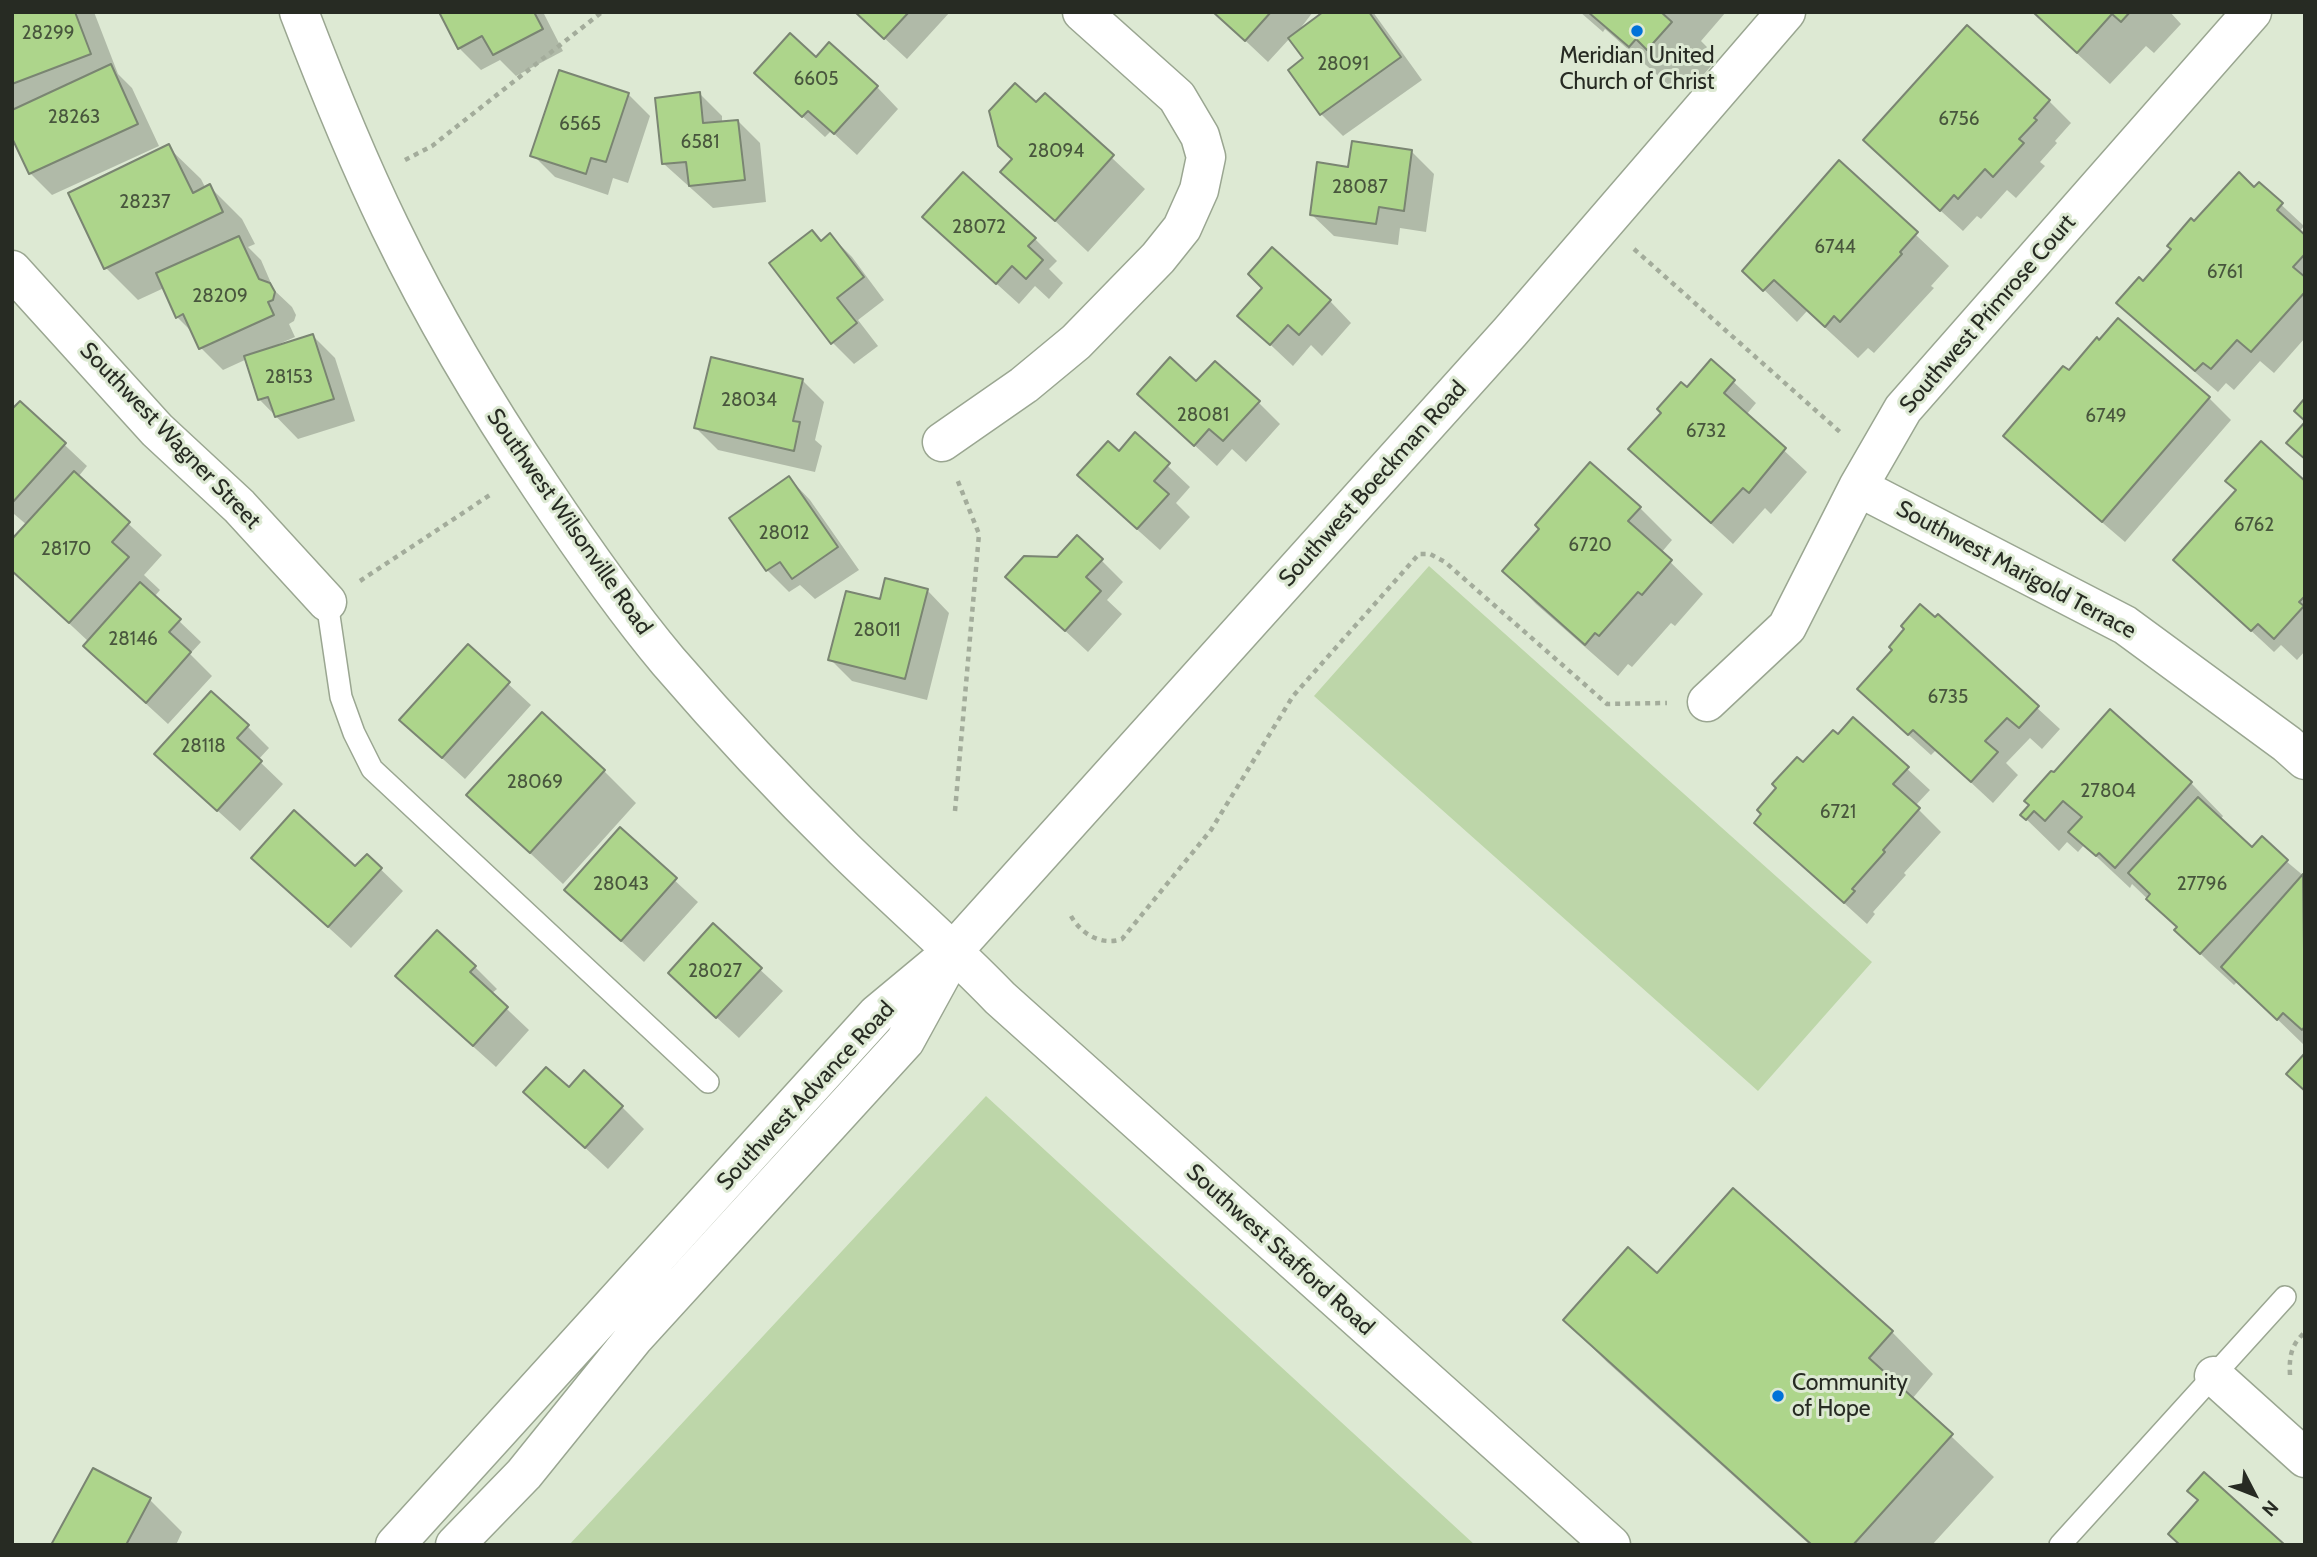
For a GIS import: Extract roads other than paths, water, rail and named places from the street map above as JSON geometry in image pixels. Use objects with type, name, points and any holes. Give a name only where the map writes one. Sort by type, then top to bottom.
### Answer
[{"type":"street","name":"Southwest Wilsonville Road","points":[[299,12],[368,180],[425,298],[529,470],[609,586],[669,662],[762,765],[837,842],[954,950]]},
{"type":"street","points":[[942,442],[1024,385],[1076,342],[1158,258],[1182,228],[1199,190],[1206,157],[1200,136],[1177,97],[1082,12]]},
{"type":"street","name":"Southwest Boeckman Road","points":[[954,950],[1510,332],[1786,12]]},
{"type":"street","name":"Southwest Primrose Court","points":[[1707,702],[1787,627],[1858,487],[1903,409],[2252,12]]},
{"type":"street","name":"Southwest Wagner Street","points":[[12,270],[157,430],[239,506],[327,602]]},
{"type":"street","name":"Southwest Marigold Terrace","points":[[1858,487],[2125,625],[2299,742]]},
{"type":"street","name":"Southwest Advance Road","points":[[395,1545],[877,1014],[954,950]]},
{"type":"street","name":"Southwest Advance Road","points":[[455,1545],[524,1474],[633,1339],[905,1041],[954,950]]},
{"type":"street","name":"Southwest Stafford Road","points":[[954,950],[1010,1007],[1611,1545]]},
{"type":"street","points":[[2214,1376],[2305,1458]]},
{"type":"lane","points":[[327,602],[341,697],[354,733],[372,769],[708,1082]]},
{"type":"lane","points":[[2060,1545],[2285,1297]]},
{"type":"place","name":"Meridian United Church of Christ","points":[[1637,31]]},
{"type":"place","name":"Community of Hope","points":[[1778,1396]]}]
